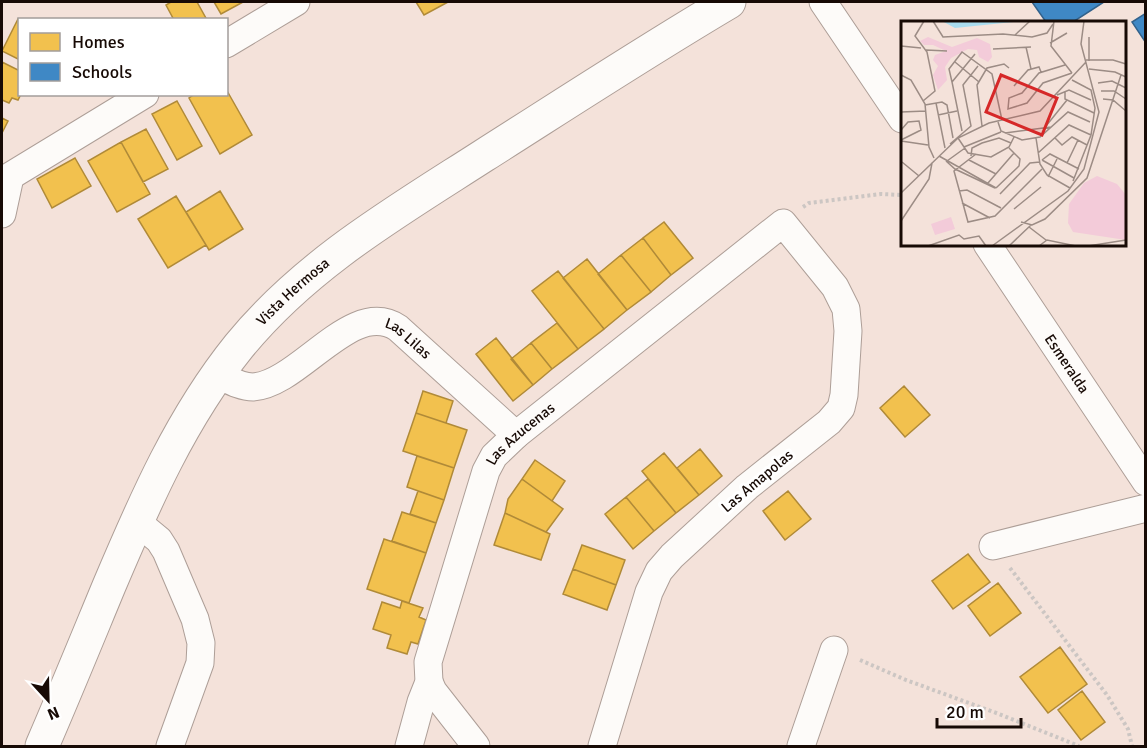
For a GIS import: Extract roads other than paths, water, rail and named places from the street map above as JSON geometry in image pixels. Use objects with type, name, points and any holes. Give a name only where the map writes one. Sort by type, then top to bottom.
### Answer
[{"type":"main road","name":"Vista Hermosa","points":[[42,747],[136,521],[169,453],[218,375],[261,321],[285,297],[350,242],[617,70],[729,2]]},
{"type":"street","points":[[228,44],[297,2]]},
{"type":"street","points":[[823,2],[901,115]]},
{"type":"street","points":[[2,214],[6,179],[142,96]]},
{"type":"street","name":"Las Azucenas","points":[[408,747],[429,682],[428,662],[486,471],[494,456],[516,435],[783,223]]},
{"type":"street","name":"Las Amapolas","points":[[602,747],[649,592],[659,571],[672,556],[747,487],[837,416],[841,408],[844,395],[848,331],[846,309],[835,287],[783,223]]},
{"type":"street","name":"Esmeralda","points":[[988,246],[1146,482]]},
{"type":"street","name":"Las Lilas","points":[[218,375],[239,385],[252,387],[261,385],[284,375],[354,327],[378,320],[386,321],[398,328],[516,435]]},
{"type":"street","points":[[993,546],[1146,508]]},
{"type":"street","points":[[136,521],[148,529],[166,551],[195,619],[201,643],[200,663],[170,747]]},
{"type":"street","points":[[801,747],[834,650]]},
{"type":"street","points":[[429,682],[433,691],[476,747]]}]
